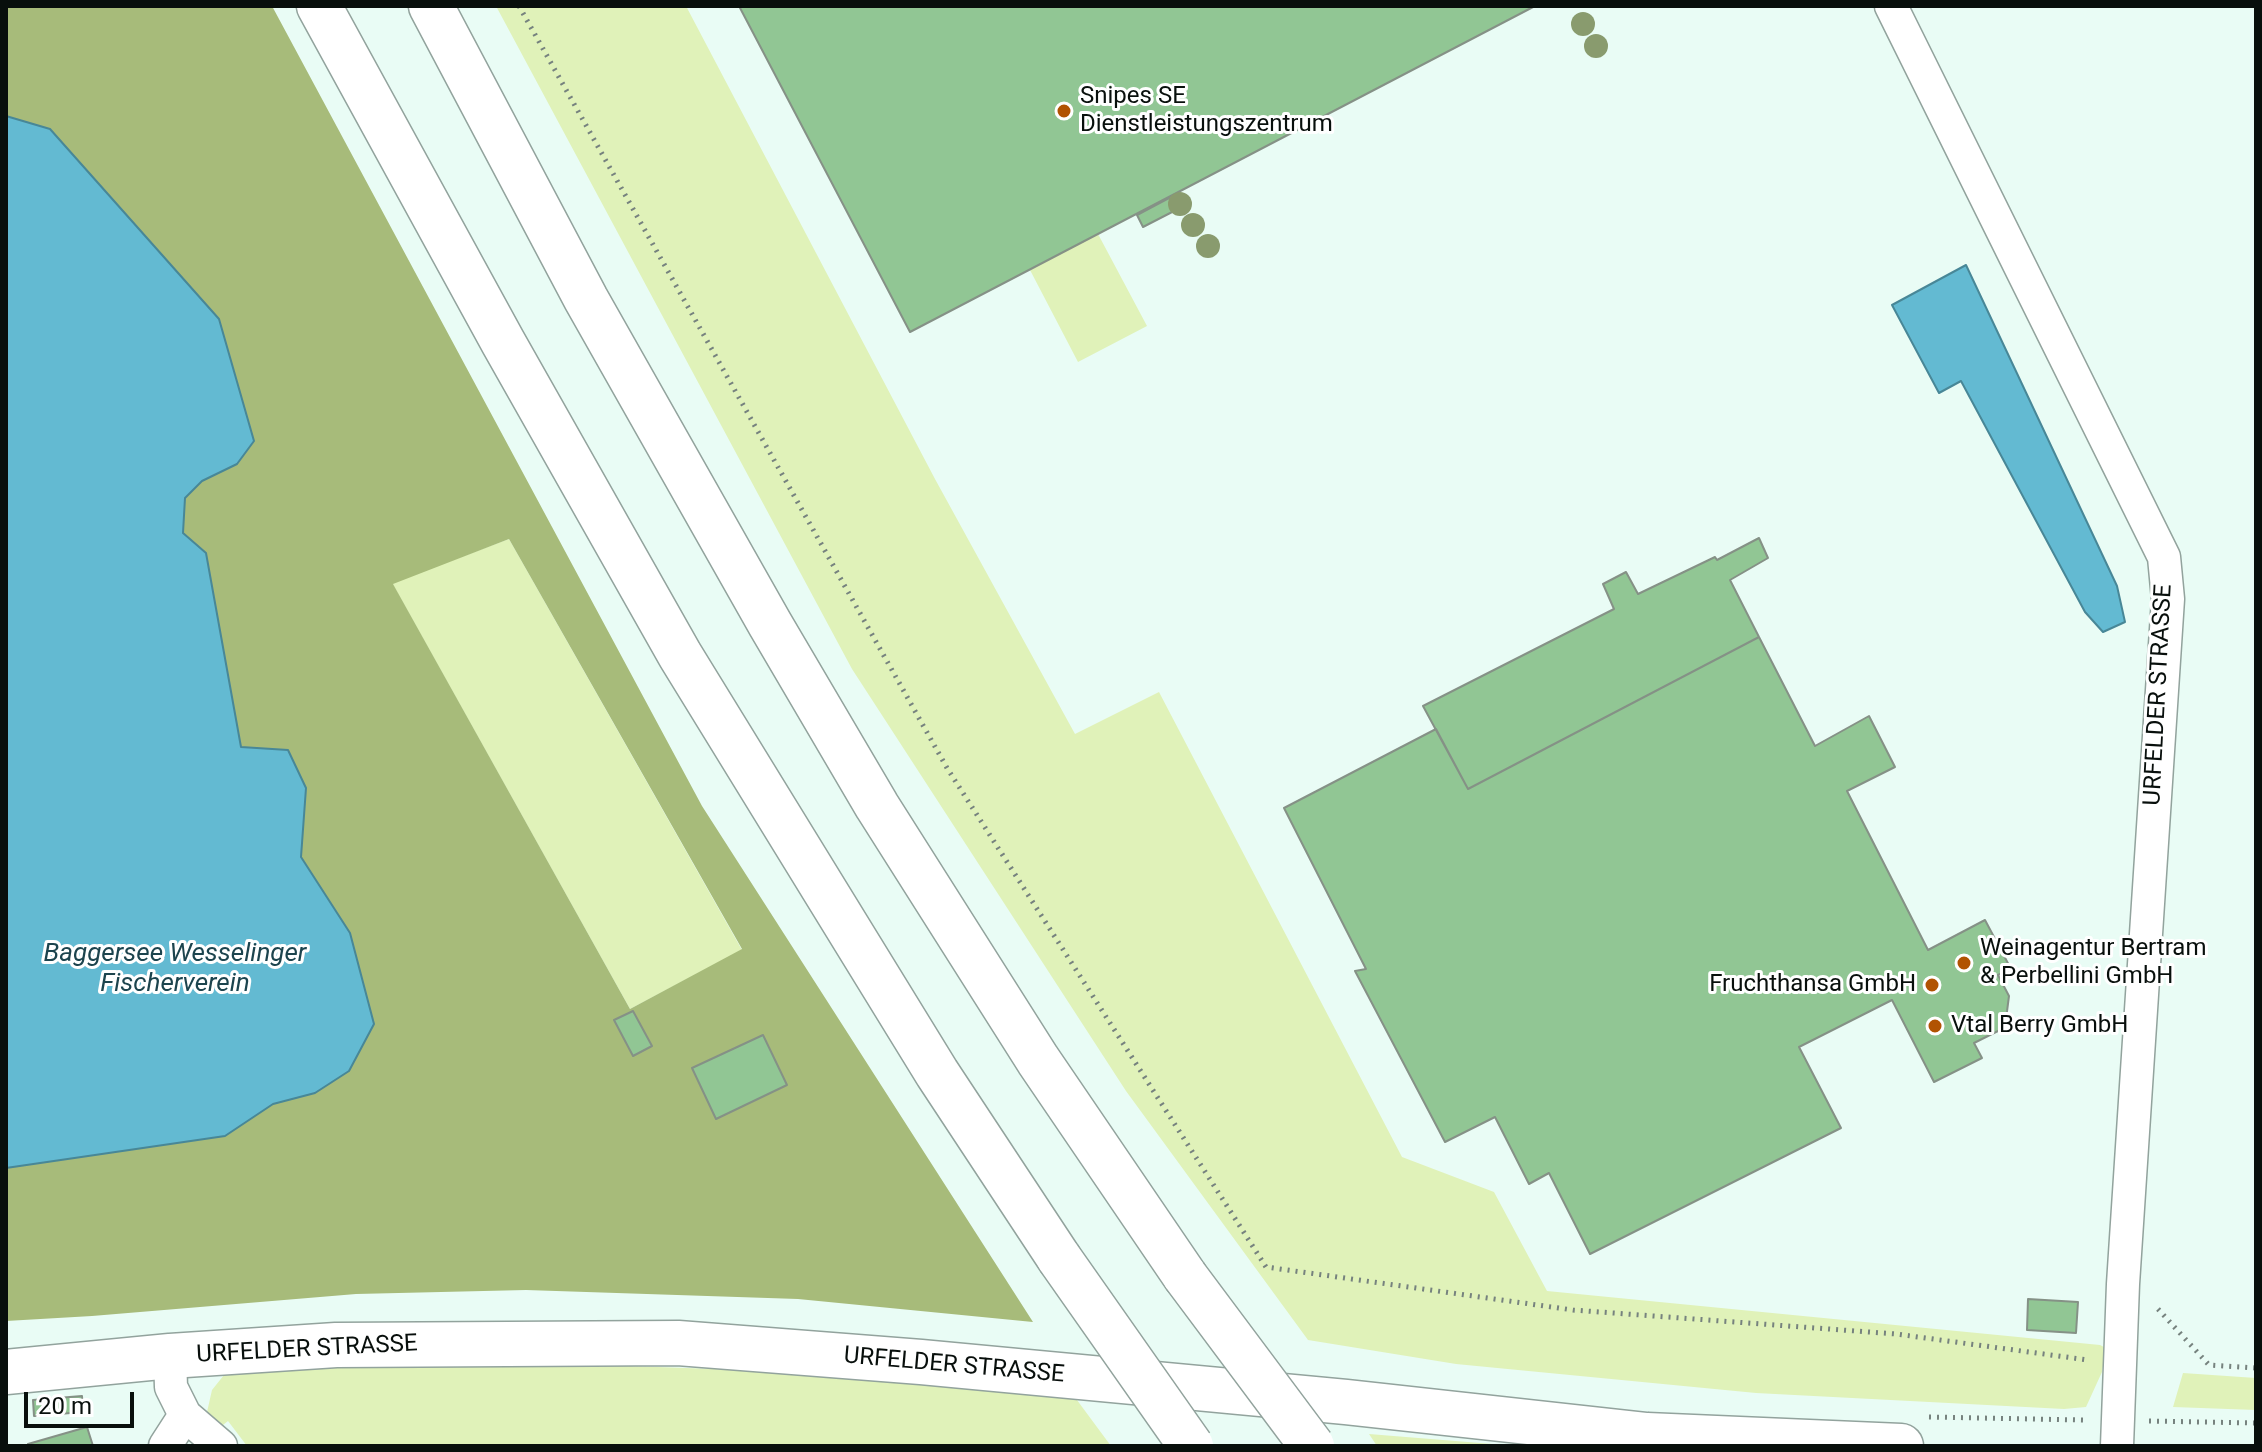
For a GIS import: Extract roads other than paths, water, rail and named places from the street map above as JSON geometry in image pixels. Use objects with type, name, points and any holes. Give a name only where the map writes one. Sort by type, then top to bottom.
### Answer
[{"type":"main road","points":[[319,6],[495,328],[680,655],[937,1073],[1059,1258],[1191,1446]]},
{"type":"main road","points":[[431,6],[586,299],[877,806],[1038,1060],[1185,1276],[1312,1446]]},
{"type":"main road","name":"URFELDER STRASSE","points":[[6,1372],[170,1356],[336,1345],[678,1343],[921,1362],[1346,1402],[1647,1435],[1901,1446]]},
{"type":"street","name":"URFELDER STRASSE","points":[[1891,6],[2164,557],[2168,599],[2123,1284],[2118,1433]]},
{"type":"street","points":[[170,1356],[171,1387],[185,1415],[221,1446]]},
{"type":"street","points":[[165,1446],[185,1415]]},
{"type":"water","name":"Baggersee Wesselinger Fischerverein","points":[[6,116],[50,129],[219,319],[254,441],[237,464],[202,481],[185,498],[183,533],[206,553],[241,747],[288,750],[306,788],[301,857],[350,933],[374,1024],[349,1071],[315,1093],[273,1104],[225,1136],[6,1168]]},
{"type":"water","points":[[1966,265],[2117,586],[2125,622],[2103,632],[2085,612],[1961,381],[1939,393],[1892,305]]},
{"type":"place","name":"Snipes SE Dienstleistungszentrum","points":[[1064,111]]},
{"type":"place","name":"Weinagentur Bertram & Perbellini GmbH","points":[[1964,963]]},
{"type":"place","name":"Fruchthansa GmbH","points":[[1932,985]]},
{"type":"place","name":"Vtal Berry GmbH","points":[[1935,1026]]}]
